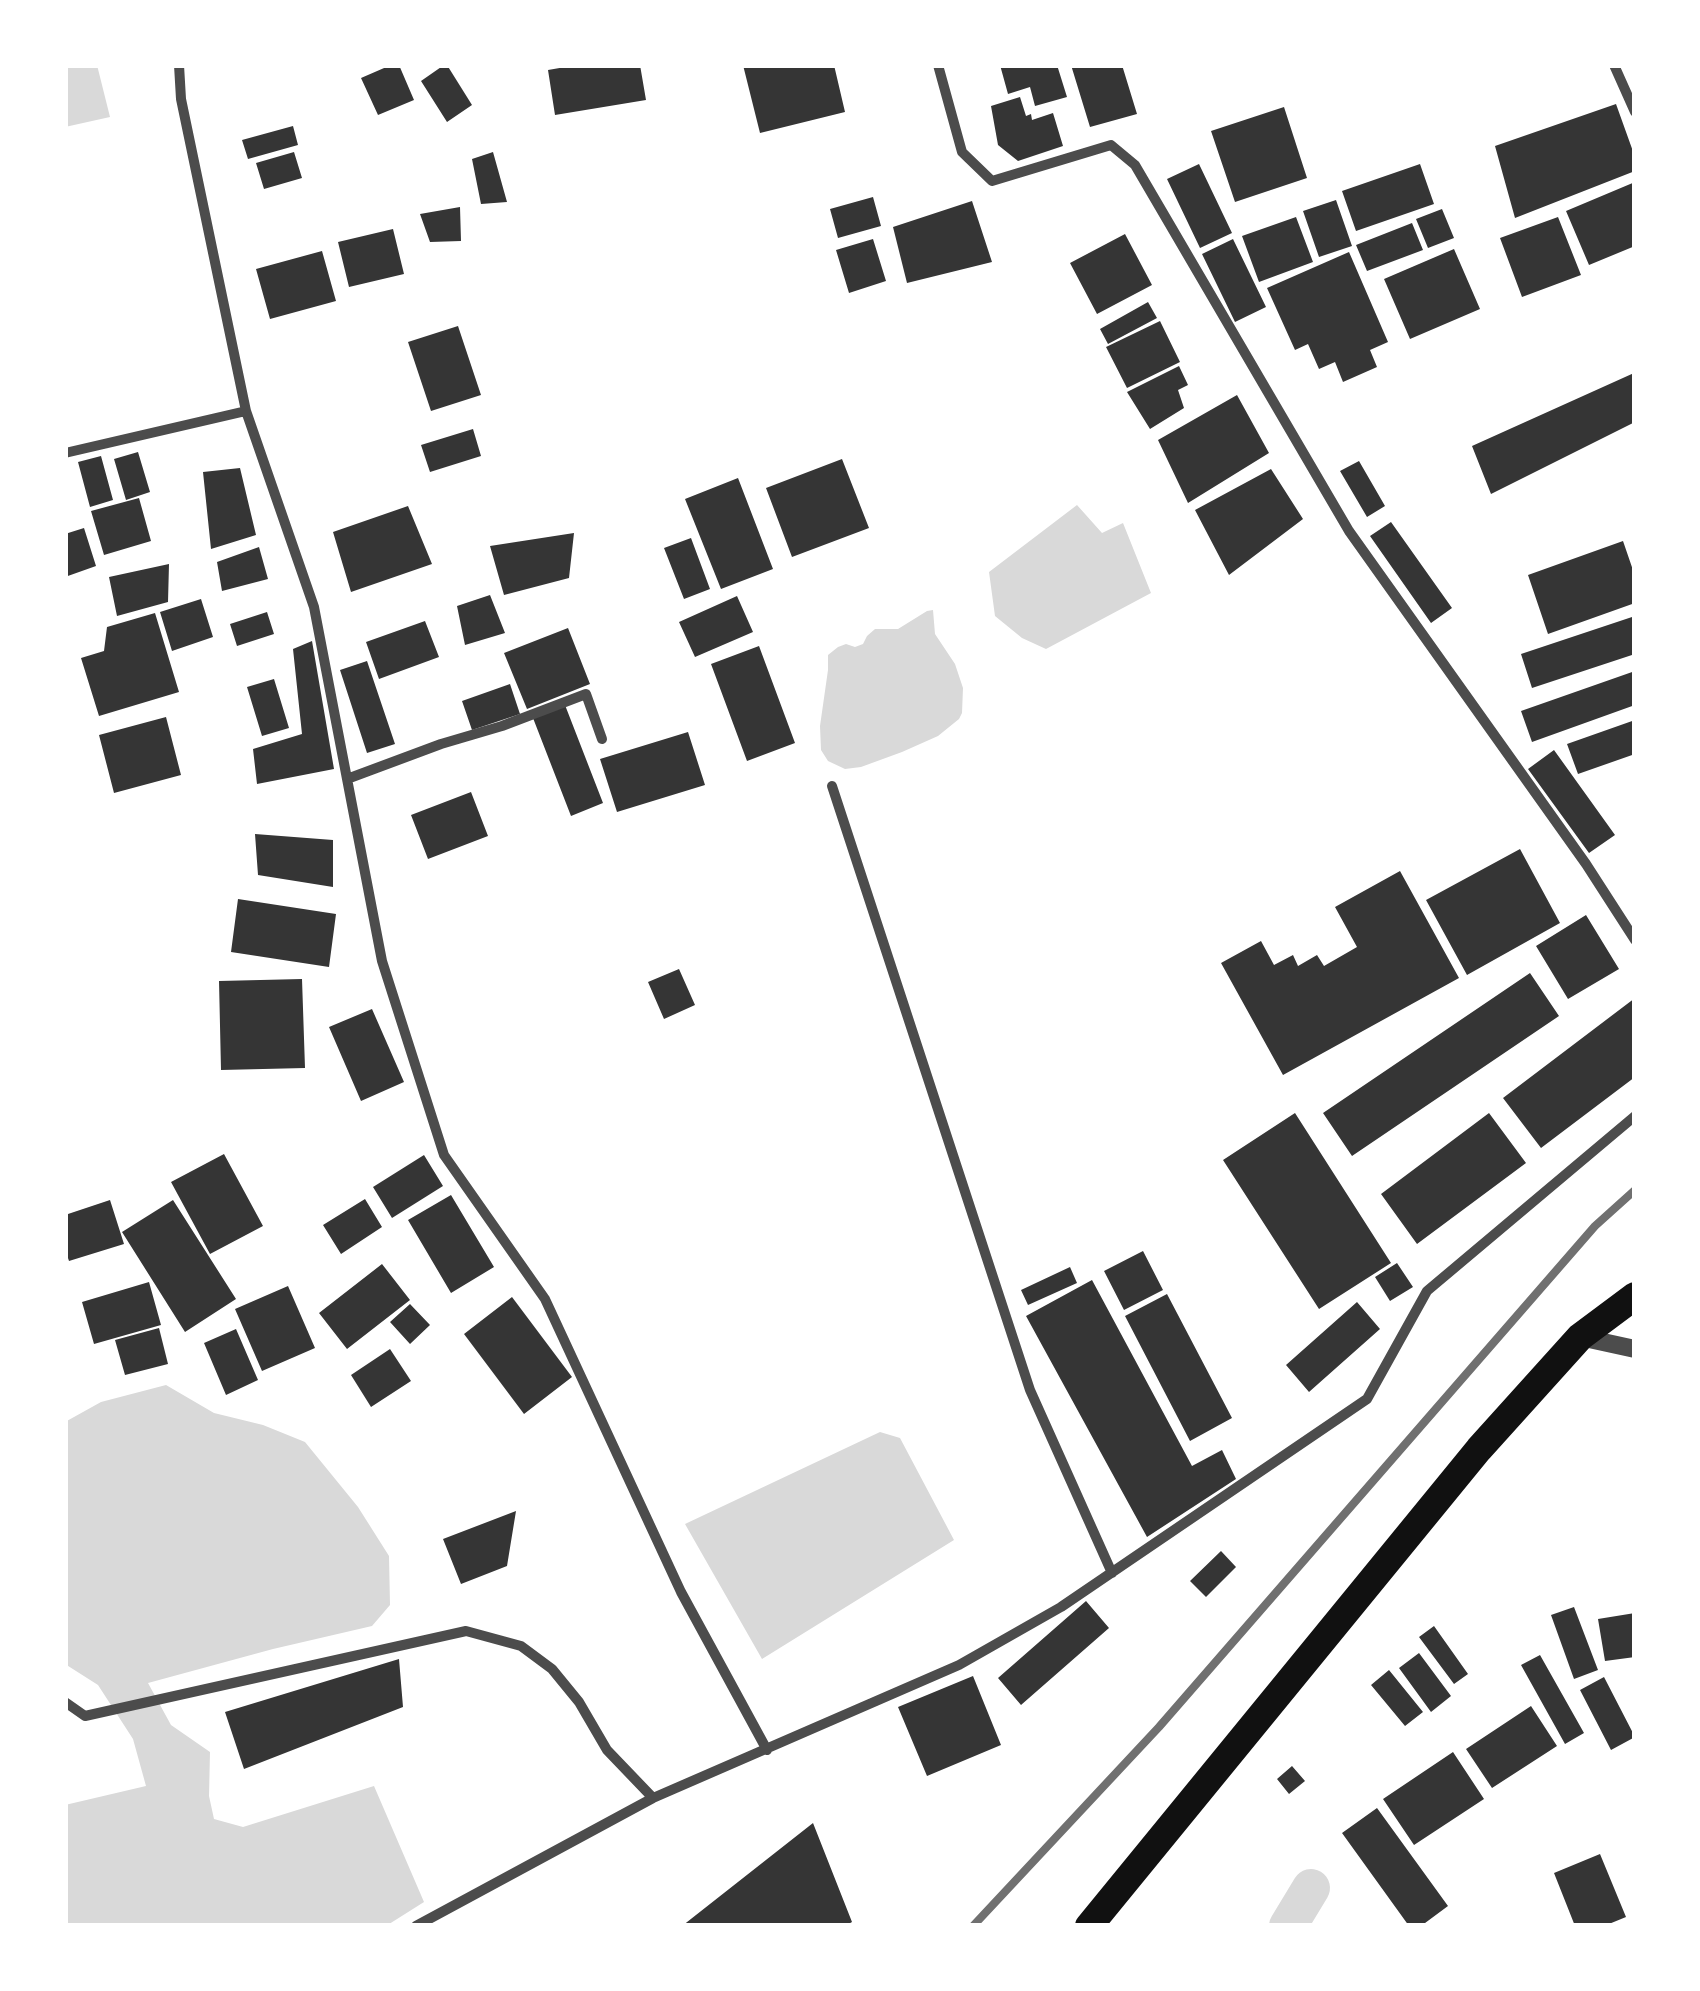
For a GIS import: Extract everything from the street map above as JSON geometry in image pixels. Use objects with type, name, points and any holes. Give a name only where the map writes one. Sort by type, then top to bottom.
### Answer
[{"type":"highway","points":[[1089,1926],[1479,1449],[1580,1337],[1635,1296]]},
{"type":"street","points":[[179,65],[180,99],[246,411],[314,607],[382,961],[444,1155],[544,1300],[680,1592],[767,1750]]},
{"type":"street","points":[[938,65],[962,152],[992,180],[1111,146],[1135,164],[1349,531],[1586,864],[1635,940]]},
{"type":"street","points":[[1614,65],[1635,112]]},
{"type":"street","points":[[65,453],[246,411]]},
{"type":"street","points":[[347,778],[586,694],[602,739]]},
{"type":"street","points":[[832,786],[1030,1390],[1112,1573]]},
{"type":"street","points":[[416,1926],[653,1798],[959,1665],[1061,1607],[1367,1399],[1427,1291],[1635,1116]]},
{"type":"street","points":[[1580,1337],[1635,1350]]},
{"type":"street","points":[[65,1702],[85,1716],[466,1632],[521,1646],[552,1670],[579,1702],[608,1750],[653,1798]]},
{"type":"shaded area","points":[[65,65],[97,65],[110,117],[65,127]]},
{"type":"shaded area","points":[[1077,505],[1102,533],[1123,523],[1151,593],[1046,649],[1022,638],[995,616],[989,572]]},
{"type":"shaded area","points":[[933,610],[935,634],[955,664],[963,688],[959,719],[938,736],[861,767],[845,769],[828,761],[821,750],[820,726],[828,655],[846,644],[863,644],[875,629],[898,629]]},
{"type":"shaded area","points":[[166,1385],[214,1413],[263,1425],[305,1442],[358,1507],[389,1556],[390,1605],[372,1626],[148,1683],[171,1725],[210,1752],[209,1796],[214,1819],[243,1827],[374,1786],[424,1902],[386,1926],[65,1926],[65,1805],[146,1786],[133,1739],[98,1685],[65,1664],[65,1422],[101,1402]]},
{"type":"shaded area","points":[[880,1432],[900,1438],[954,1540],[762,1659],[685,1524]]},
{"type":"building","points":[[399,65],[414,100],[378,115],[361,78]]},
{"type":"building","points":[[444,65],[472,105],[447,122],[421,81]]},
{"type":"building","points":[[577,65],[640,65],[646,100],[555,115],[548,70]]},
{"type":"building","points":[[743,65],[834,65],[845,112],[760,133]]},
{"type":"building","points":[[1000,65],[1057,65],[1067,97],[1035,106],[1030,87],[1008,94]]},
{"type":"building","points":[[1071,65],[1122,65],[1137,114],[1090,127]]},
{"type":"building","points":[[1020,97],[1026,116],[1031,114],[1032,120],[1053,113],[1063,146],[1018,161],[998,145],[991,106]]},
{"type":"building","points":[[1616,104],[1635,157],[1635,171],[1515,218],[1495,146]]},
{"type":"building","points":[[1284,107],[1307,178],[1235,202],[1211,131]]},
{"type":"building","points":[[293,126],[298,145],[248,159],[242,140]]},
{"type":"building","points":[[294,152],[302,178],[264,189],[256,163]]},
{"type":"building","points":[[493,152],[507,202],[481,204],[472,159]]},
{"type":"building","points":[[1199,164],[1232,233],[1200,248],[1167,179]]},
{"type":"building","points":[[1420,164],[1434,204],[1356,231],[1342,191]]},
{"type":"building","points":[[1635,182],[1635,246],[1589,265],[1566,211]]},
{"type":"building","points":[[873,197],[881,226],[838,238],[830,209]]},
{"type":"building","points":[[1336,200],[1352,246],[1319,257],[1303,211]]},
{"type":"building","points":[[972,201],[992,262],[907,283],[893,227]]},
{"type":"building","points":[[460,207],[461,241],[430,242],[420,214]]},
{"type":"building","points":[[1442,209],[1454,238],[1428,248],[1416,219]]},
{"type":"building","points":[[1296,217],[1313,262],[1259,282],[1242,236]]},
{"type":"building","points":[[1558,217],[1581,275],[1522,297],[1500,238]]},
{"type":"building","points":[[1412,223],[1423,250],[1367,271],[1356,245]]},
{"type":"building","points":[[393,229],[404,274],[349,287],[338,242]]},
{"type":"building","points":[[1125,234],[1152,285],[1097,314],[1070,263]]},
{"type":"building","points":[[873,239],[886,281],[849,293],[836,250]]},
{"type":"building","points":[[1233,239],[1266,307],[1235,322],[1202,254]]},
{"type":"building","points":[[1454,249],[1480,309],[1410,339],[1384,279]]},
{"type":"building","points":[[322,251],[336,301],[270,319],[256,269]]},
{"type":"building","points":[[1349,252],[1388,342],[1370,350],[1377,367],[1343,382],[1335,362],[1319,369],[1308,344],[1295,350],[1267,288]]},
{"type":"building","points":[[1148,302],[1157,318],[1108,344],[1100,329]]},
{"type":"building","points":[[1160,321],[1180,362],[1127,388],[1106,347]]},
{"type":"building","points":[[458,326],[481,395],[431,411],[408,342]]},
{"type":"building","points":[[1179,366],[1188,385],[1178,390],[1184,408],[1150,429],[1127,392]]},
{"type":"building","points":[[1634,373],[1635,422],[1491,494],[1472,446]]},
{"type":"building","points":[[1237,395],[1269,453],[1188,503],[1158,440]]},
{"type":"building","points":[[473,429],[481,456],[430,472],[421,445]]},
{"type":"building","points":[[138,452],[150,492],[126,500],[114,459]]},
{"type":"building","points":[[101,456],[113,500],[90,507],[78,462]]},
{"type":"building","points":[[842,459],[869,528],[792,557],[766,488]]},
{"type":"building","points":[[1359,461],[1385,506],[1367,517],[1340,471]]},
{"type":"building","points":[[240,468],[256,535],[211,549],[203,472]]},
{"type":"building","points":[[1271,469],[1303,519],[1229,575],[1195,510]]},
{"type":"building","points":[[738,478],[773,569],[721,589],[685,499]]},
{"type":"building","points":[[139,498],[151,541],[104,555],[91,511]]},
{"type":"building","points":[[408,506],[432,564],[351,592],[333,532]]},
{"type":"building","points":[[1391,522],[1452,608],[1431,623],[1370,536]]},
{"type":"building","points":[[84,528],[96,566],[65,577],[65,534]]},
{"type":"building","points":[[574,533],[569,578],[504,595],[490,546]]},
{"type":"building","points":[[691,538],[710,589],[684,599],[664,548]]},
{"type":"building","points":[[1623,541],[1635,576],[1635,603],[1548,634],[1528,575]]},
{"type":"building","points":[[259,547],[268,579],[222,591],[217,562]]},
{"type":"building","points":[[169,564],[168,602],[117,616],[109,577]]},
{"type":"building","points":[[490,595],[505,633],[465,645],[457,606]]},
{"type":"building","points":[[737,596],[753,632],[695,657],[679,622]]},
{"type":"building","points":[[201,599],[213,637],[172,651],[160,612]]},
{"type":"building","points":[[267,612],[274,634],[237,646],[230,624]]},
{"type":"building","points":[[155,613],[179,692],[99,716],[81,658],[104,651],[107,627]]},
{"type":"building","points":[[1635,616],[1635,654],[1532,688],[1521,654]]},
{"type":"building","points":[[425,621],[439,657],[379,679],[366,642]]},
{"type":"building","points":[[568,628],[590,684],[527,709],[504,653]]},
{"type":"building","points":[[312,641],[334,769],[257,784],[253,749],[302,734],[293,649]]},
{"type":"building","points":[[759,646],[795,743],[747,761],[711,664]]},
{"type":"building","points":[[367,661],[395,744],[367,753],[340,670]]},
{"type":"building","points":[[1635,671],[1635,705],[1532,742],[1521,711]]},
{"type":"building","points":[[274,679],[289,728],[262,736],[247,687]]},
{"type":"building","points":[[510,684],[520,714],[472,730],[462,701]]},
{"type":"building","points":[[565,705],[603,803],[571,816],[533,718]]},
{"type":"building","points":[[166,717],[181,775],[114,793],[99,735]]},
{"type":"building","points":[[1635,720],[1635,754],[1578,774],[1567,744]]},
{"type":"building","points":[[688,732],[705,785],[617,812],[600,759]]},
{"type":"building","points":[[1554,750],[1615,835],[1589,853],[1528,769]]},
{"type":"building","points":[[471,792],[488,836],[428,859],[411,815]]},
{"type":"building","points":[[255,834],[333,840],[333,887],[258,875]]},
{"type":"building","points":[[1520,849],[1560,923],[1467,975],[1426,900]]},
{"type":"building","points":[[1400,871],[1459,978],[1283,1075],[1221,963],[1261,941],[1274,965],[1293,955],[1298,966],[1317,955],[1324,966],[1357,947],[1335,907]]},
{"type":"building","points":[[238,899],[336,914],[329,967],[231,952]]},
{"type":"building","points":[[1586,915],[1619,969],[1568,999],[1536,946]]},
{"type":"building","points":[[679,969],[695,1005],[664,1019],[648,982]]},
{"type":"building","points":[[1530,973],[1559,1016],[1352,1156],[1323,1113]]},
{"type":"building","points":[[302,979],[305,1068],[221,1070],[219,981]]},
{"type":"building","points":[[1635,998],[1635,1077],[1541,1148],[1503,1098]]},
{"type":"building","points":[[372,1009],[404,1082],[361,1101],[329,1027]]},
{"type":"building","points":[[1295,1113],[1391,1263],[1319,1309],[1223,1160]]},
{"type":"building","points":[[1489,1113],[1526,1163],[1417,1244],[1381,1194]]},
{"type":"building","points":[[224,1154],[263,1226],[210,1254],[171,1182]]},
{"type":"building","points":[[424,1155],[443,1186],[392,1218],[373,1187]]},
{"type":"building","points":[[451,1195],[494,1267],[451,1293],[408,1220]]},
{"type":"building","points":[[365,1199],[382,1227],[341,1254],[323,1225]]},
{"type":"building","points":[[110,1200],[124,1244],[69,1261],[65,1215]]},
{"type":"building","points":[[173,1200],[236,1299],[185,1332],[122,1232]]},
{"type":"building","points":[[1143,1251],[1163,1290],[1124,1310],[1104,1271]]},
{"type":"building","points":[[1397,1263],[1413,1287],[1390,1301],[1375,1277]]},
{"type":"building","points":[[382,1264],[410,1300],[347,1349],[319,1313]]},
{"type":"building","points":[[1070,1267],[1077,1283],[1028,1305],[1021,1290]]},
{"type":"building","points":[[1092,1280],[1192,1466],[1222,1450],[1236,1479],[1147,1537],[1026,1316]]},
{"type":"building","points":[[149,1282],[161,1325],[94,1344],[82,1302]]},
{"type":"building","points":[[288,1286],[315,1348],[262,1371],[235,1309]]},
{"type":"building","points":[[1167,1294],[1232,1418],[1190,1441],[1125,1316]]},
{"type":"building","points":[[512,1297],[572,1377],[524,1414],[464,1334]]},
{"type":"building","points":[[1357,1302],[1380,1329],[1309,1392],[1286,1365]]},
{"type":"building","points":[[410,1304],[430,1325],[410,1344],[390,1322]]},
{"type":"building","points":[[159,1328],[168,1364],[125,1375],[115,1340]]},
{"type":"building","points":[[236,1329],[258,1380],[226,1395],[204,1343]]},
{"type":"building","points":[[390,1349],[411,1381],[371,1407],[351,1375]]},
{"type":"building","points":[[516,1511],[507,1566],[461,1584],[443,1539]]},
{"type":"building","points":[[1221,1551],[1236,1567],[1206,1597],[1190,1581]]},
{"type":"building","points":[[1086,1601],[1109,1628],[1021,1705],[998,1678]]},
{"type":"building","points":[[1574,1607],[1598,1670],[1574,1679],[1551,1615]]},
{"type":"building","points":[[1635,1613],[1635,1657],[1605,1661],[1598,1619]]},
{"type":"building","points":[[1434,1626],[1468,1674],[1454,1684],[1419,1637]]},
{"type":"building","points":[[1419,1653],[1451,1696],[1431,1712],[1399,1668]]},
{"type":"building","points":[[1540,1655],[1584,1733],[1565,1744],[1521,1665]]},
{"type":"building","points":[[399,1659],[403,1707],[244,1769],[225,1712]]},
{"type":"building","points":[[1389,1670],[1423,1712],[1405,1726],[1371,1685]]},
{"type":"building","points":[[973,1676],[1001,1745],[927,1776],[898,1707]]},
{"type":"building","points":[[1604,1677],[1635,1737],[1611,1750],[1580,1690]]},
{"type":"building","points":[[1531,1706],[1557,1746],[1492,1788],[1466,1749]]},
{"type":"building","points":[[1453,1752],[1484,1799],[1414,1845],[1383,1799]]},
{"type":"building","points":[[1292,1766],[1305,1781],[1289,1794],[1277,1779]]},
{"type":"building","points":[[1377,1808],[1448,1906],[1421,1926],[1409,1926],[1342,1833]]},
{"type":"building","points":[[813,1823],[852,1922],[845,1926],[682,1926]]},
{"type":"building","points":[[1600,1854],[1626,1917],[1604,1926],[1575,1926],[1554,1873]]},
{"type":"waterway","points":[[1288,1926],[1311,1888]]},
{"type":"railway","points":[[973,1926],[1159,1727],[1595,1226],[1635,1190]]}]
